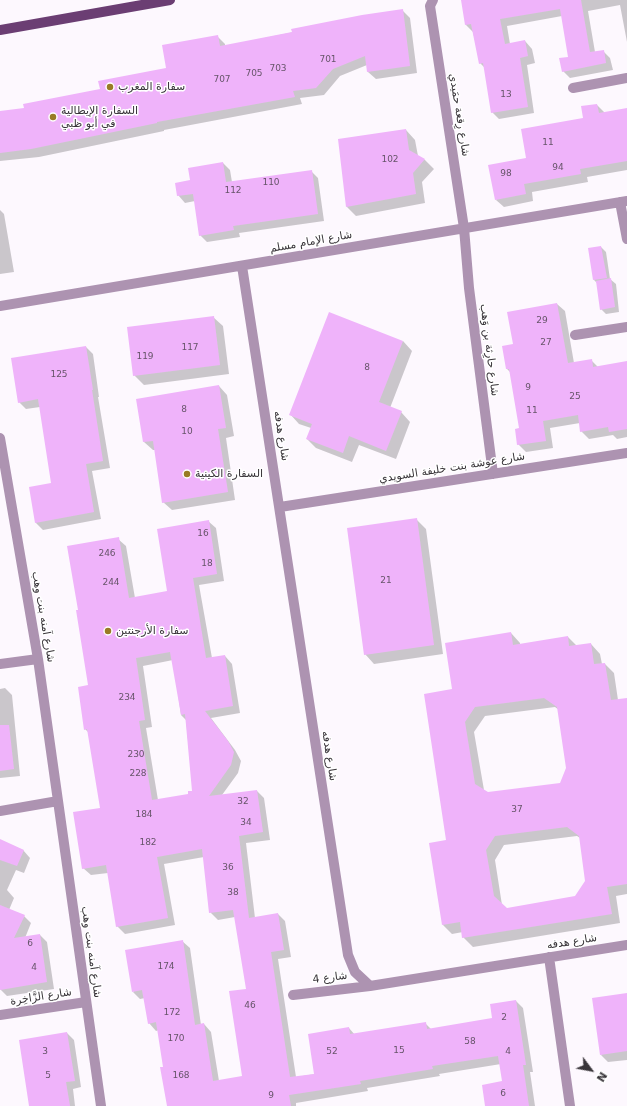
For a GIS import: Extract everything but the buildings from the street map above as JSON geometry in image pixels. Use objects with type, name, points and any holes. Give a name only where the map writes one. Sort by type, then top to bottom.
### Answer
[{"type":"main road","points":[[0,30],[170,0]]},
{"type":"street","name":"شارع رِقعة حمَيدي","points":[[429,2],[464,228]]},
{"type":"street","points":[[573,88],[627,78]]},
{"type":"street","name":"شارع الإمام مسلم","points":[[0,306],[624,201]]},
{"type":"street","points":[[624,201],[627,239]]},
{"type":"street","name":"شارع حارِثة بن وَهب","points":[[464,228],[470,296],[493,474]]},
{"type":"street","name":"شارع هدفه","points":[[242,266],[348,955],[355,972],[370,986],[627,945]]},
{"type":"street","points":[[575,335],[627,327]]},
{"type":"street","name":"شارع آمنه بنت وهب","points":[[0,438],[38,659],[101,1106]]},
{"type":"street","name":"شارع عوشة بنت خليفة السويدي","points":[[280,507],[627,453]]},
{"type":"street","points":[[0,664],[38,659]]},
{"type":"street","points":[[0,811],[58,801]]},
{"type":"street","points":[[549,957],[570,1106]]},
{"type":"street","name":"شارع 4","points":[[293,995],[370,986]]},
{"type":"street","name":"شارع الزَّاخِرة","points":[[0,1015],[86,1002]]},
{"type":"place","name":"سفارة المغرب","points":[[110,87]]},
{"type":"place","name":"السفارة الإيطالية في أبو ظبي","points":[[53,117]]},
{"type":"place","name":"السفارة الكينية","points":[[187,474]]},
{"type":"place","name":"سفارة الأرجنتين","points":[[108,631]]}]
